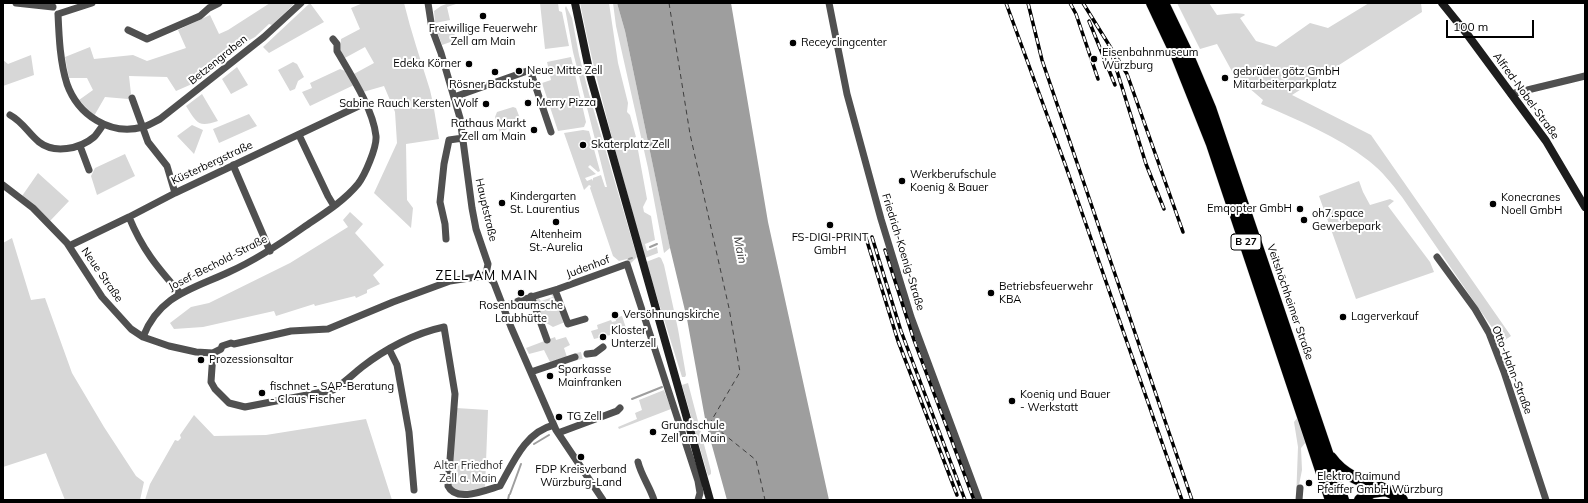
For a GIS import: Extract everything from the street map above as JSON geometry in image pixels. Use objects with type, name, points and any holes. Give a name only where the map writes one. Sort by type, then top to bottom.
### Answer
[{"type":"highway","name":"Veitshöchheimer Straße","points":[[1152,3],[1177,56],[1212,144],[1331,500]]},
{"type":"highway","name":"Veitshöchheimer Straße","points":[[1163,3],[1186,51],[1210,108],[1343,500]]},
{"type":"highway","points":[[1328,454],[1334,462],[1348,474],[1394,493],[1402,500]]},
{"type":"highway","points":[[1360,500],[1372,492],[1386,490]]},
{"type":"main road","points":[[574,3],[591,79],[710,500]]},
{"type":"main road","name":"Alfred-Nobel-Straße","points":[[1442,3],[1546,141],[1585,206]]},
{"type":"street","points":[[16,3],[51,5],[58,14],[92,3]]},
{"type":"street","points":[[128,30],[148,39],[200,16],[219,3]]},
{"type":"street","name":"Betzengraben","points":[[58,14],[62,58],[67,83],[73,98],[88,115],[102,125],[129,129],[143,127],[160,119],[181,104],[264,37],[300,3]]},
{"type":"street","name":"Hauptstraße","points":[[428,3],[432,29],[454,96],[463,138],[472,208],[476,228],[488,264],[486,274]]},
{"type":"street","name":"Friedrich-Koenig-Straße","points":[[829,3],[847,94],[882,223],[911,316],[979,500]]},
{"type":"street","name":"Josef-Bechold-Straße","points":[[143,337],[150,321],[160,308],[180,293],[230,272],[270,251],[334,206],[359,182],[372,155],[376,137],[373,118],[337,51],[337,44],[333,39]]},
{"type":"street","points":[[454,96],[530,70],[551,132]]},
{"type":"street","points":[[1511,94],[1585,76]]},
{"type":"street","points":[[132,98],[148,142],[167,166],[175,192]]},
{"type":"street","name":"Küsterbergstraße","points":[[69,246],[129,217],[175,192],[365,103]]},
{"type":"street","points":[[10,115],[19,120],[40,143],[62,149],[80,146],[94,137],[102,125]]},
{"type":"street","points":[[299,135],[334,206]]},
{"type":"street","points":[[446,239],[445,224],[440,202],[444,164],[449,140],[463,138]]},
{"type":"street","points":[[80,146],[89,170]]},
{"type":"street","points":[[233,165],[270,251]]},
{"type":"street","name":"Neue Straße","points":[[3,185],[33,208],[69,246],[102,297],[131,329],[143,337],[169,346],[196,352],[213,353]]},
{"type":"street","points":[[129,217],[138,238],[156,267],[180,293]]},
{"type":"street","name":"Otto-Hahn-Straße","points":[[1437,258],[1475,309],[1489,333],[1504,372],[1546,500]]},
{"type":"street","name":"Judenhof","points":[[518,301],[555,290],[627,264],[698,481],[700,493],[698,500]]},
{"type":"street","points":[[554,425],[539,431],[530,438],[500,486],[461,495],[453,493],[448,486],[455,394],[444,327],[434,329],[389,349],[362,367],[333,390],[245,407],[229,403],[214,389],[211,382],[213,353],[221,349],[224,351],[233,347],[234,344],[291,331],[328,329],[393,302],[450,281],[486,274],[494,283],[506,305],[531,372],[558,434],[603,500]]},
{"type":"street","name":"Judenhof","points":[[555,290],[568,324],[585,319]]},
{"type":"street","points":[[531,296],[547,340]]},
{"type":"street","points":[[587,354],[595,354],[603,347]]},
{"type":"street","points":[[389,349],[397,365],[409,432],[414,490]]},
{"type":"street","points":[[531,372],[575,357]]},
{"type":"street","points":[[558,434],[617,411],[620,408]]},
{"type":"street","points":[[638,462],[654,500]]},
{"type":"street","points":[[1299,500],[1300,488]]},
{"type":"green space","points":[[270,3],[295,3],[272,25],[269,24],[255,37],[219,57],[192,78],[192,84],[176,91],[167,77],[129,76],[131,94],[128,99],[105,97],[94,116],[79,100],[93,90],[87,78],[69,78],[65,57],[90,47],[94,59],[133,55],[147,61],[186,48],[178,30],[210,15],[219,34],[228,30]]},
{"type":"green space","points":[[310,3],[324,22],[269,53],[263,47]]},
{"type":"green space","points":[[363,3],[404,3],[430,90],[439,139],[406,144],[407,200],[413,208],[411,228],[374,193],[397,143],[395,112],[384,86],[363,92],[352,75],[374,63],[365,47],[343,59],[340,53],[341,39],[360,29],[351,8]]},
{"type":"green space","points":[[449,3],[459,3],[447,7],[450,20],[435,23],[434,11]]},
{"type":"green space","points":[[540,3],[558,3],[559,11],[562,12],[569,46],[545,49]]},
{"type":"green space","points":[[580,3],[609,3],[618,63],[628,103],[627,112],[630,115],[636,137],[633,138],[631,144],[634,150],[638,150],[647,199],[643,207],[644,212],[651,216],[655,240],[645,244],[647,251],[657,247],[658,253],[645,258],[602,99]]},
{"type":"green space","points":[[613,3],[617,3],[625,31],[668,238],[670,248],[664,253],[648,168],[616,26]]},
{"type":"green space","points":[[1177,3],[1209,3],[1217,15],[1234,13],[1244,14],[1245,15],[1240,18],[1256,41],[1276,47],[1310,23],[1328,28],[1369,3],[1421,3],[1422,12],[1292,95],[1371,135],[1511,336],[1502,342],[1402,197],[1378,169],[1357,152],[1331,136],[1261,104],[1263,100],[1234,75],[1217,44],[1200,49]]},
{"type":"green space","points":[[566,6],[572,18],[579,55],[589,94],[637,257],[631,263],[628,262],[627,259],[619,261],[613,256],[590,188],[591,186],[589,185],[584,190],[564,133],[583,130],[589,131],[600,171],[598,172],[590,165],[588,167],[596,174],[585,178],[587,181],[592,179],[593,181],[593,178],[601,175],[605,187],[607,187],[573,52],[565,8]]},
{"type":"green space","points":[[452,26],[456,40],[442,45],[437,31]]},
{"type":"green space","points":[[31,55],[34,75],[3,86],[3,60],[8,64]]},
{"type":"green space","points":[[571,57],[586,122],[584,127],[558,131],[542,83],[551,80],[547,62]]},
{"type":"green space","points":[[293,62],[297,64],[304,77],[298,81],[295,89],[290,91],[278,70]]},
{"type":"green space","points":[[237,67],[248,85],[231,94],[222,79]]},
{"type":"green space","points":[[340,69],[345,71],[354,85],[310,106],[302,92],[312,88],[310,83]]},
{"type":"green space","points":[[202,94],[218,121],[202,124],[196,120],[186,106]]},
{"type":"green space","points":[[513,107],[516,108],[521,121],[500,133],[495,117],[497,112]]},
{"type":"green space","points":[[249,114],[257,126],[219,143],[213,129]]},
{"type":"green space","points":[[192,125],[203,130],[194,154],[177,136]]},
{"type":"green space","points":[[125,154],[135,176],[97,195],[91,176],[95,168]]},
{"type":"green space","points":[[38,173],[69,201],[50,221],[22,196]]},
{"type":"green space","points":[[1359,181],[1370,205],[1390,199],[1394,201],[1388,206],[1430,262],[1434,272],[1356,299],[1319,196]]},
{"type":"green space","points":[[350,212],[363,224],[355,233],[384,265],[373,275],[380,284],[367,290],[367,293],[356,298],[355,296],[315,306],[314,304],[276,316],[274,311],[203,327],[174,329],[170,323],[191,307],[209,303],[290,263],[348,227],[343,220]]},
{"type":"green space","points":[[12,238],[31,300],[45,298],[72,373],[104,427],[136,476],[144,482],[140,500],[65,500],[46,453],[3,467],[3,243]]},
{"type":"green space","points":[[659,257],[664,265],[678,329],[686,375],[685,377],[682,377],[646,262]]},
{"type":"green space","points":[[554,291],[565,322],[553,327],[543,321],[535,297],[537,296],[541,301],[553,297],[550,293]]},
{"type":"green space","points":[[622,316],[627,331],[594,339],[591,331],[598,329],[597,325],[611,320],[612,322],[616,321],[615,318]]},
{"type":"green space","points":[[555,337],[556,340],[566,337],[570,345],[564,348],[567,357],[550,362],[544,350],[529,354],[526,348]]},
{"type":"green space","points":[[688,383],[711,471],[711,474],[708,476],[682,385]]},
{"type":"green space","points":[[664,390],[671,409],[619,429],[618,427],[637,419],[635,413],[642,410],[639,400]]},
{"type":"green space","name":"Alter Friedhof Zell a. Main","points":[[456,408],[488,410],[485,488],[457,492],[450,484]]},
{"type":"green space","points":[[194,415],[214,436],[266,435],[366,419],[392,500],[145,500],[150,484],[175,440],[178,441],[181,438],[180,435]]},
{"type":"green space","points":[[1298,417],[1306,442],[1301,448],[1302,470],[1296,500],[1298,447],[1294,422]]},
{"type":"water","name":"Main","points":[[617,3],[731,3],[768,222],[829,500],[727,500],[706,424],[687,319],[670,248],[625,31]]},
{"type":"waterway","points":[[650,247],[657,244]]},
{"type":"waterway","points":[[632,399],[662,387]]},
{"type":"waterway","points":[[534,444],[549,435]]},
{"type":"waterway","points":[[510,494],[521,464]]},
{"type":"waterway","points":[[508,500],[509,495]]},
{"type":"ferry route","points":[[669,3],[690,134],[729,308],[740,372],[710,423],[756,460],[765,500]]},
{"type":"tunnel","points":[[509,304],[518,301]]},
{"type":"tunnel","points":[[575,357],[587,354]]},
{"type":"railway","points":[[1006,3],[1065,164],[1182,500]]},
{"type":"railway","points":[[1028,3],[1042,60],[1192,500]]},
{"type":"railway","points":[[1070,3],[1076,14],[1098,79]]},
{"type":"railway","points":[[1083,3],[1127,74],[1183,232]]},
{"type":"railway","points":[[1089,21],[1115,85]]},
{"type":"railway","points":[[1112,55],[1146,164],[1164,209]]},
{"type":"railway","points":[[872,237],[901,331],[965,500]]},
{"type":"railway","points":[[866,238],[898,341],[957,495]]},
{"type":"railway","points":[[885,250],[914,340],[974,500]]},
{"type":"place","name":"Freiwillige Feuerwehr Zell am Main","points":[[483,16]]},
{"type":"place","name":"Receyclingcenter","points":[[793,43]]},
{"type":"place","name":"Eisenbahnmuseum Würzburg","points":[[1094,59]]},
{"type":"place","name":"Edeka Körner","points":[[469,64]]},
{"type":"place","name":"Neue Mitte Zell","points":[[519,71]]},
{"type":"place","name":"Rösner Backstube","points":[[495,72]]},
{"type":"place","name":"gebrüder götz GmbH Mitarbeiterparkplatz","points":[[1225,78]]},
{"type":"place","name":"Merry Pizza","points":[[528,103]]},
{"type":"place","name":"Sabine Rauch Kersten Wolf","points":[[486,104]]},
{"type":"place","name":"Rathaus Markt Zell am Main","points":[[534,130]]},
{"type":"place","name":"Skaterplatz Zell","points":[[583,145]]},
{"type":"place","name":"Werkberufschule Koenig & Bauer","points":[[902,181]]},
{"type":"place","name":"Kindergarten St. Laurentius","points":[[502,203]]},
{"type":"place","name":"Konecranes Noell GmbH","points":[[1493,204]]},
{"type":"place","name":"Emqopter GmbH","points":[[1300,209]]},
{"type":"place","name":"oh7.space Gewerbepark","points":[[1304,220]]},
{"type":"place","name":"Altenheim St.-Aurelia","points":[[556,222]]},
{"type":"place","name":"FS-DIGI-PRINT GmbH","points":[[830,225]]},
{"type":"place","name":"Rosenbaumsche Laubhütte","points":[[521,293]]},
{"type":"place","name":"Betriebsfeuerwehr KBA","points":[[991,293]]},
{"type":"place","name":"Versöhnungskirche","points":[[615,315]]},
{"type":"place","name":"Lagerverkauf","points":[[1343,317]]},
{"type":"place","name":"Kloster Unterzell","points":[[603,337]]},
{"type":"place","name":"Prozessionsaltar","points":[[201,360]]},
{"type":"place","name":"Sparkasse Mainfranken","points":[[550,376]]},
{"type":"place","name":"fischnet - SAP-Beratung - Claus Fischer","points":[[262,393]]},
{"type":"place","name":"Koenig und Bauer - Werkstatt","points":[[1012,401]]},
{"type":"place","name":"TG Zell","points":[[559,417]]},
{"type":"place","name":"Grundschule Zell am Main","points":[[653,432]]},
{"type":"place","name":"FDP Kreisverband Würzburg-Land","points":[[581,457]]},
{"type":"place","name":"Elektro Raimund Pfeiffer GmbH Würzburg","points":[[1309,483]]},
{"type":"district","name":"ZELL AM MAIN","points":[[487,276]]}]
